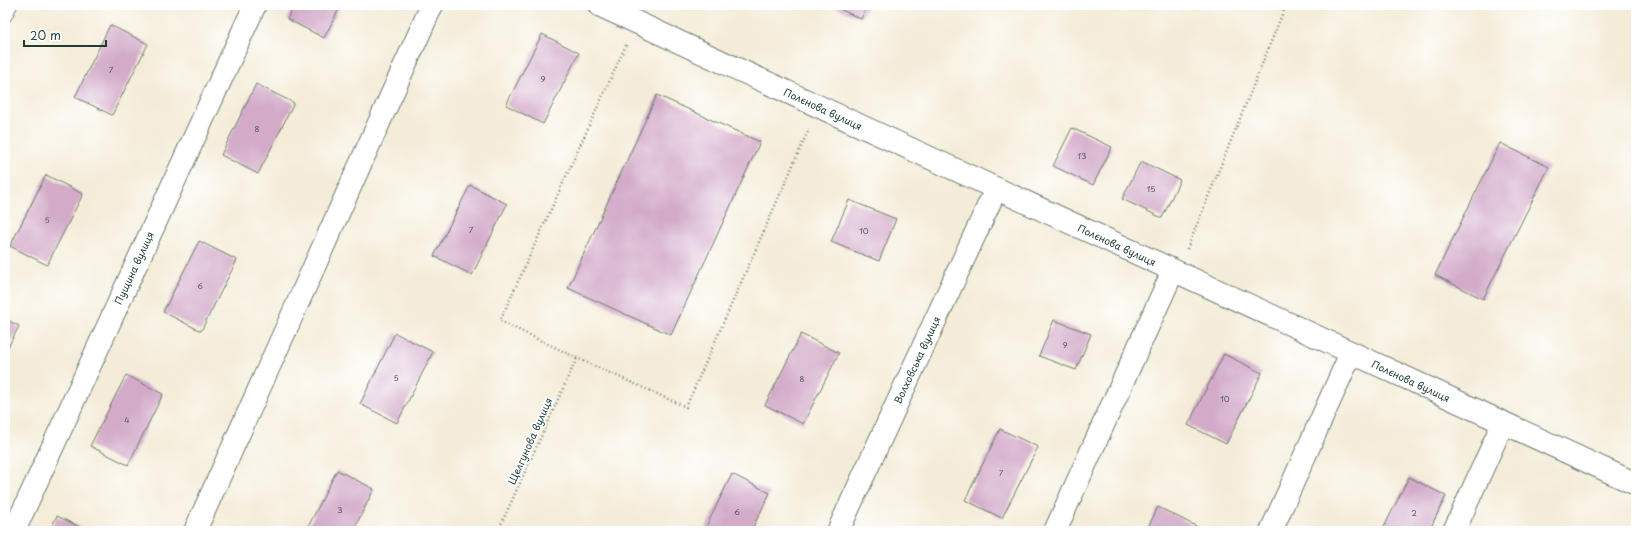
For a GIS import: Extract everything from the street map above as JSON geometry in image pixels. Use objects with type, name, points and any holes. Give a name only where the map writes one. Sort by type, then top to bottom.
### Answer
[{"type":"street","name":"Пущина вулиця","points":[[14,531],[255,5]]},
{"type":"street","points":[[195,531],[432,5]]},
{"type":"street","name":"Полєнова вулиця","points":[[598,5],[1636,484]]},
{"type":"street","name":"Волховська вулиця","points":[[838,531],[996,189]]},
{"type":"street","points":[[1055,531],[1175,272]]},
{"type":"street","points":[[1270,531],[1351,353]]},
{"type":"street","points":[[1454,531],[1503,423]]},
{"type":"lane","points":[[5,15],[10,5]]},
{"type":"path","points":[[1175,272],[1286,5]]},
{"type":"path","points":[[636,22],[500,321],[577,358],[686,407],[819,107]]},
{"type":"path","name":"Щелгунова вулиця","points":[[498,531],[577,358]]},
{"type":"building","points":[[294,5],[341,5],[324,38],[287,19]]},
{"type":"building","points":[[831,5],[868,5],[861,19]]},
{"type":"building","points":[[110,25],[148,44],[112,115],[75,97]]},
{"type":"building","points":[[542,34],[579,53],[543,124],[506,105]]},
{"type":"building","points":[[256,84],[294,103],[258,174],[221,155]]},
{"type":"building","points":[[657,95],[760,142],[671,335],[568,288]]},
{"type":"building","points":[[1072,128],[1112,147],[1093,185],[1053,166]]},
{"type":"building","points":[[1500,143],[1549,167],[1483,299],[1435,275]]},
{"type":"building","points":[[1141,161],[1180,180],[1162,218],[1122,199]]},
{"type":"building","points":[[46,175],[83,194],[47,265],[10,246]]},
{"type":"building","points":[[470,185],[507,204],[472,275],[434,256]]},
{"type":"building","points":[[849,200],[896,219],[879,261],[831,242]]},
{"type":"building","points":[[199,241],[237,260],[201,331],[163,312]]},
{"type":"building","points":[[5,319],[19,326],[5,353]]},
{"type":"building","points":[[1054,320],[1091,334],[1076,370],[1039,356]]},
{"type":"building","points":[[395,333],[433,352],[397,423],[360,404]]},
{"type":"building","points":[[801,334],[839,353],[803,424],[765,405]]},
{"type":"building","points":[[1224,354],[1262,373],[1226,444],[1188,425]]},
{"type":"building","points":[[126,375],[163,394],[128,465],[90,446]]},
{"type":"building","points":[[1000,429],[1038,447],[1002,518],[965,500]]},
{"type":"building","points":[[337,470],[374,489],[353,531],[306,531]]},
{"type":"building","points":[[732,474],[770,493],[751,531],[704,531]]},
{"type":"building","points":[[1409,477],[1446,496],[1429,531],[1382,531]]},
{"type":"building","points":[[1158,507],[1196,526],[1193,531],[1146,531]]},
{"type":"building","points":[[57,516],[88,531],[49,531]]}]
